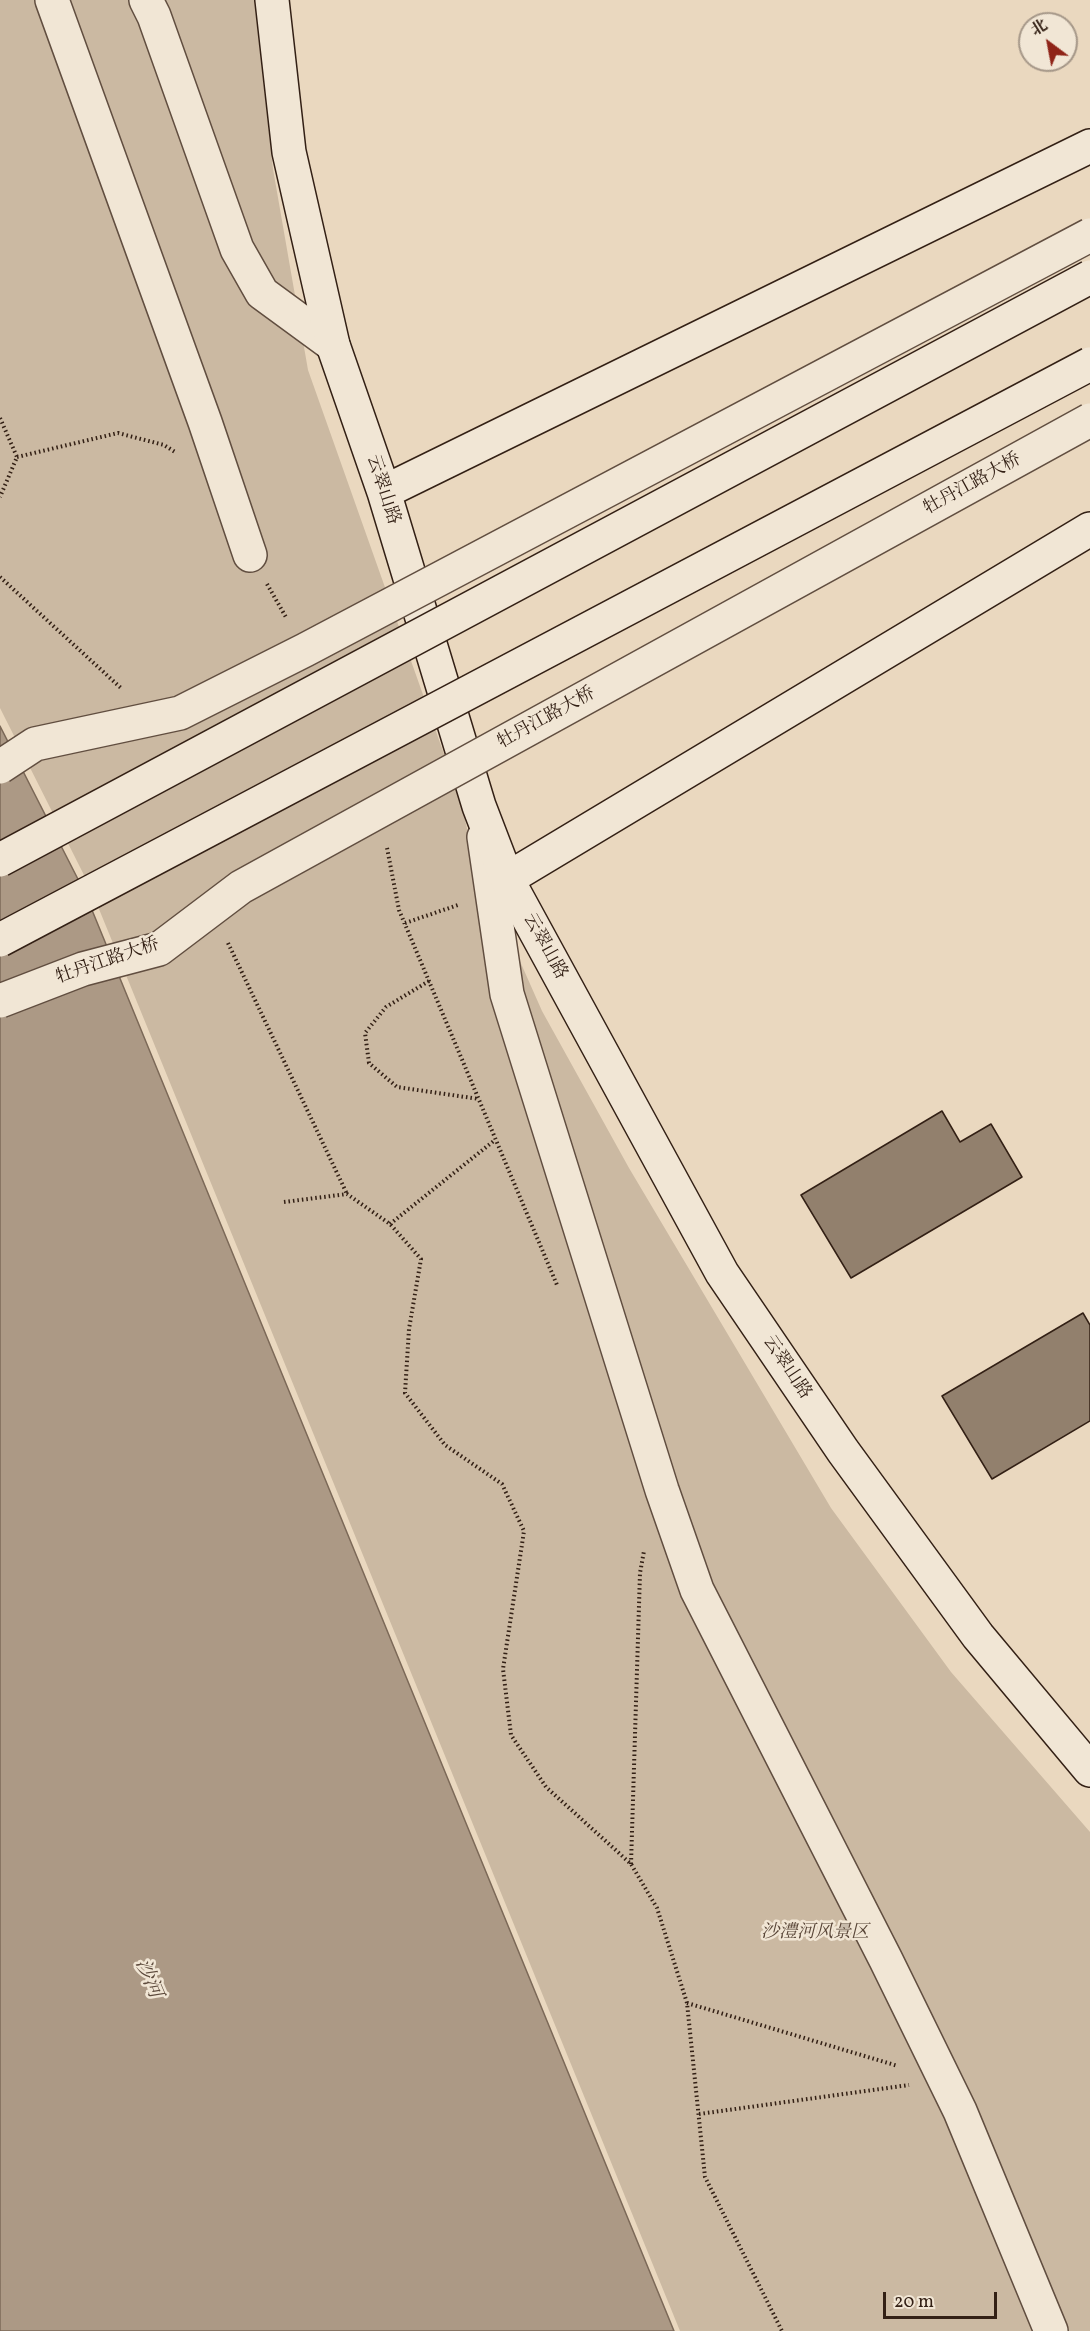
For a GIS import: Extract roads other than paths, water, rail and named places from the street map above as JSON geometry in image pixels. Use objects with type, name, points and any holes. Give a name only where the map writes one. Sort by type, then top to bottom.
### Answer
[{"type":"street","points":[[51,0],[227,485],[250,555]]},
{"type":"street","points":[[146,0],[158,27],[237,249],[262,293],[333,345]]},
{"type":"street","name":"云翠山路","points":[[272,0],[289,152],[333,345],[384,492],[479,806],[500,887],[722,1273],[843,1451],[978,1636],[1090,1770]]},
{"type":"street","points":[[384,492],[1090,146]]},
{"type":"street","points":[[0,767],[35,744],[180,713],[305,650],[1090,235]]},
{"type":"street","points":[[0,861],[1090,278]]},
{"type":"street","points":[[0,940],[1090,364]]},
{"type":"street","name":"牡丹江路大桥","points":[[0,1001],[83,969],[159,949],[241,886],[1090,420]]},
{"type":"street","points":[[1051,2331],[965,2122],[945,2080],[697,1590],[662,1490],[507,994],[500,887],[1090,529]]},
{"type":"water","name":"沙河","points":[[0,726],[85,893],[674,2331],[0,2331]]},
{"type":"park label","name":"沙澧河风景区","points":[[815,1934]]}]
